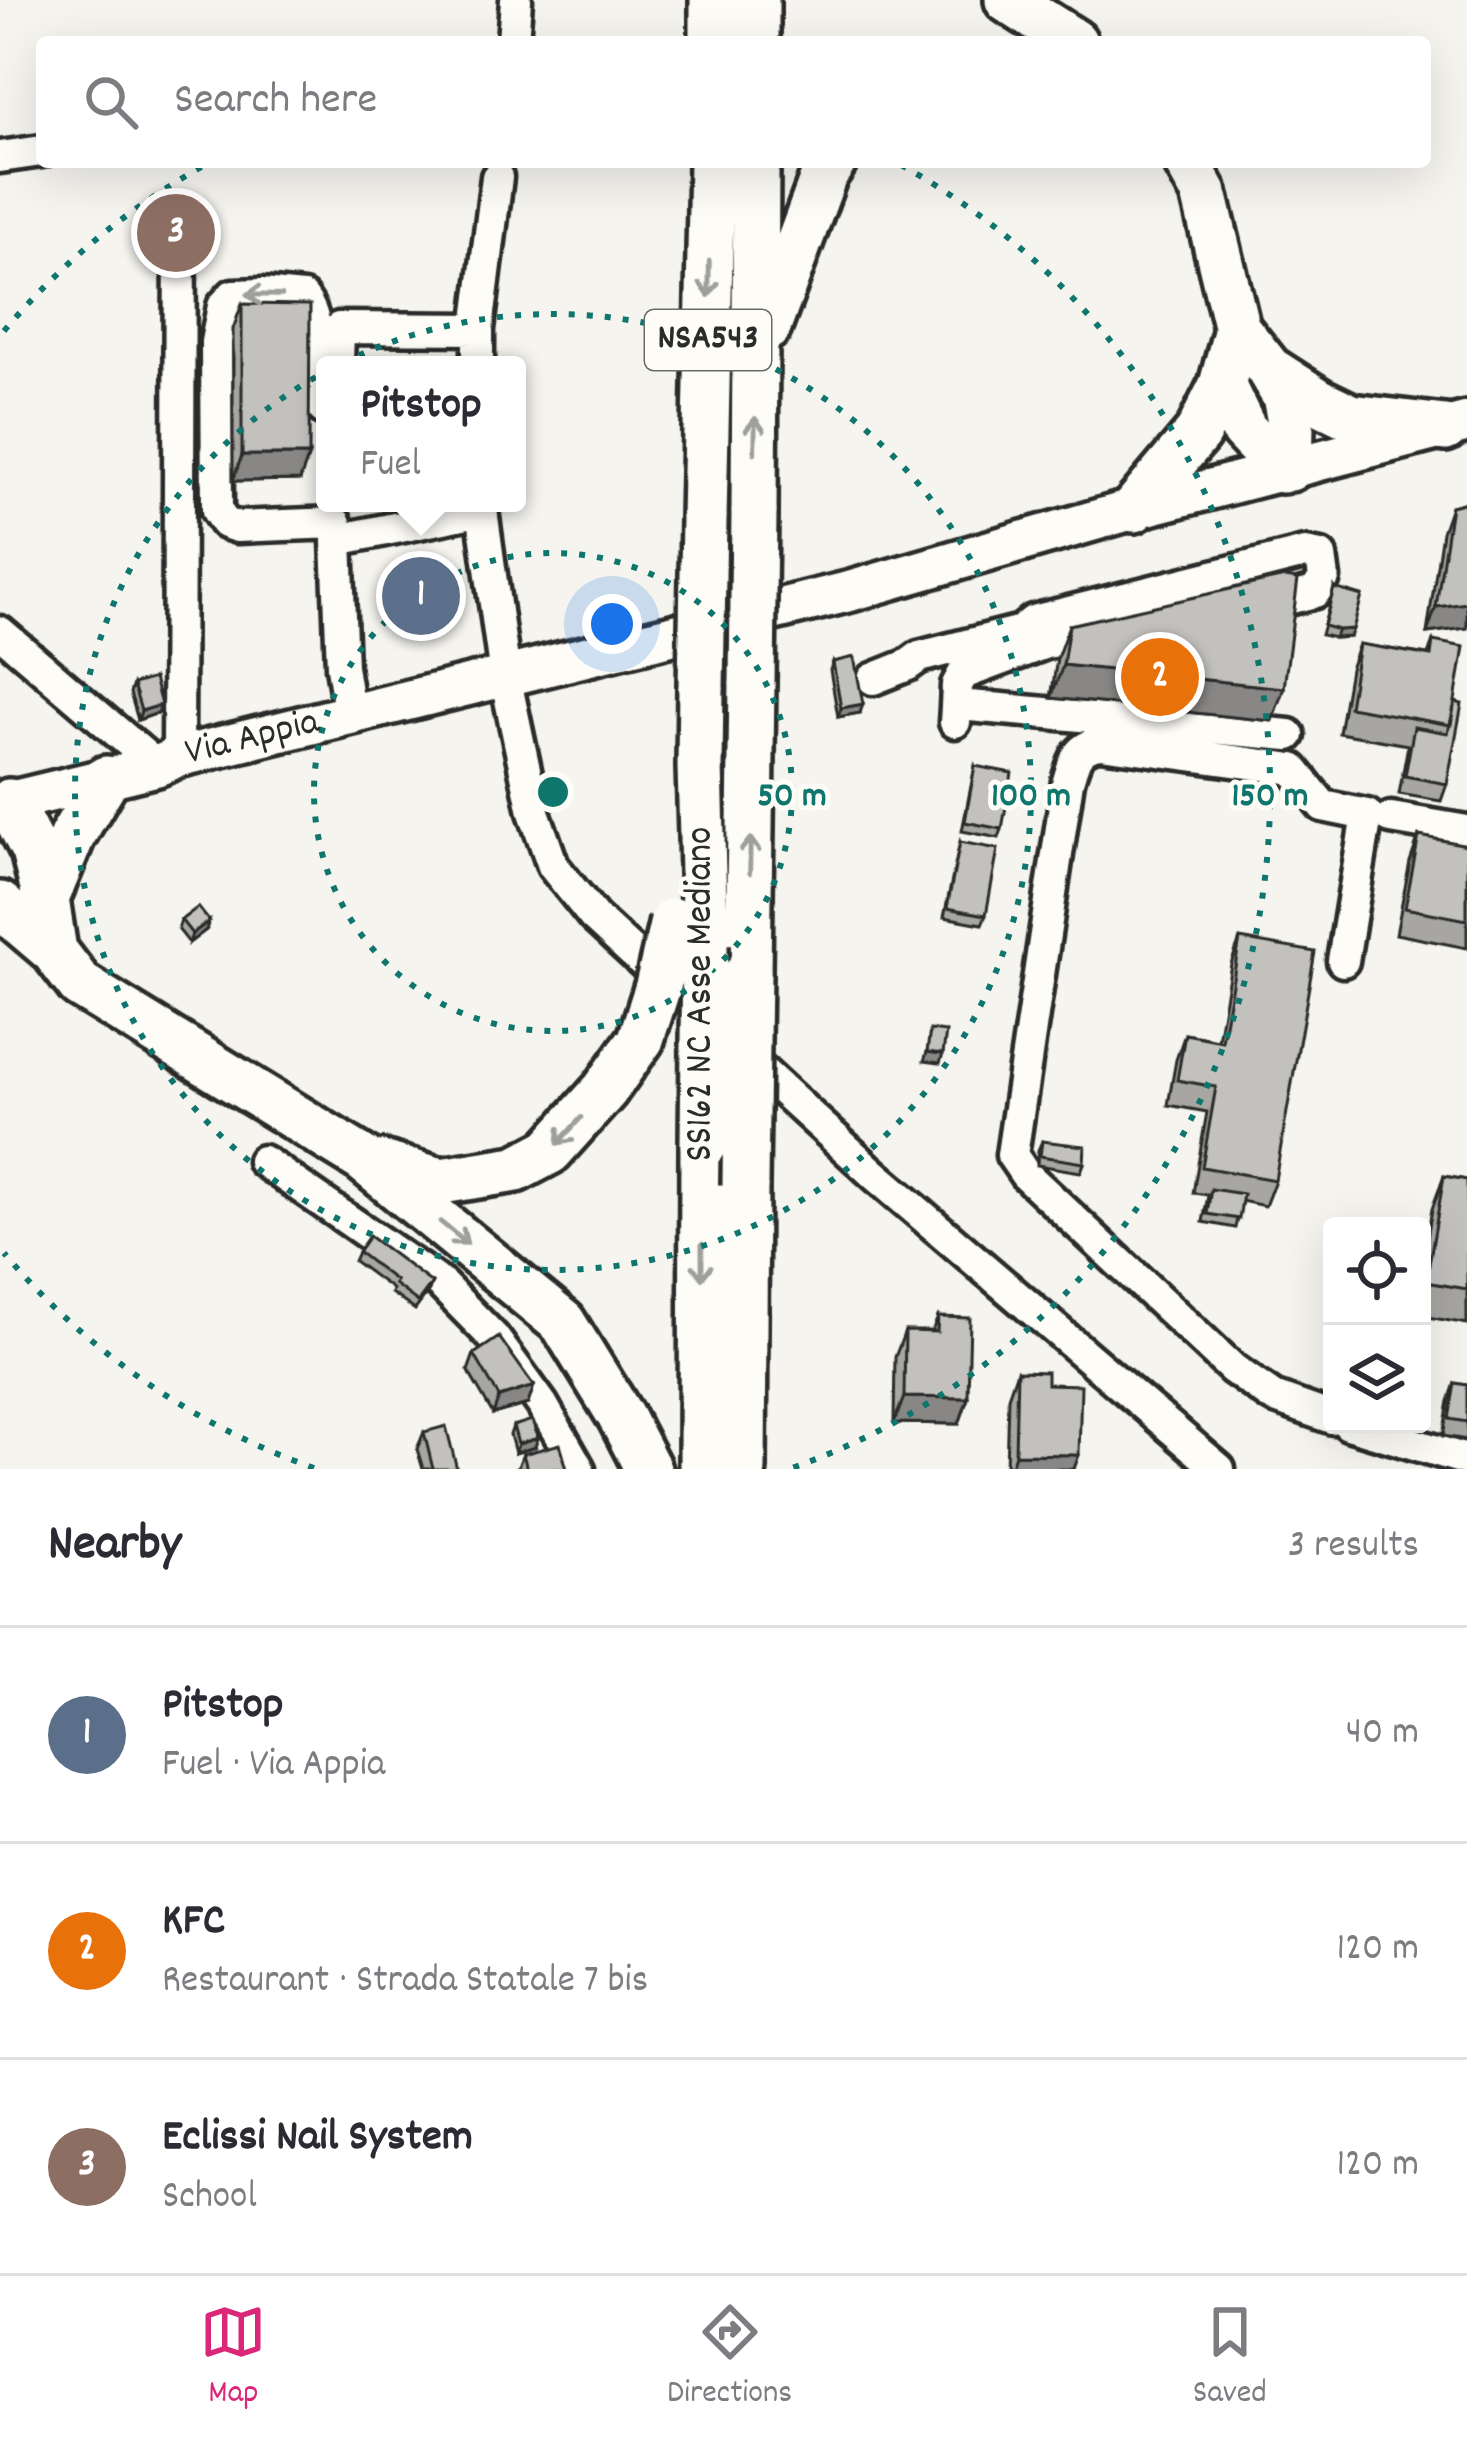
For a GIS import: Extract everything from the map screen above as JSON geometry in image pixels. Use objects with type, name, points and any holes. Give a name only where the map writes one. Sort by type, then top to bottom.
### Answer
[{"type":"highway","points":[[713,0],[713,36]]},
{"type":"highway","points":[[756,0],[756,36]]},
{"type":"highway","points":[[1008,0],[1065,36]]},
{"type":"highway","name":"SS162 NC Asse Mediano","points":[[702,1469],[703,1145],[689,932],[700,766],[712,168]]},
{"type":"highway","name":"NSA543","points":[[756,168],[757,358]]},
{"type":"highway","points":[[757,358],[829,168]]},
{"type":"highway","points":[[1190,168],[1204,193],[1237,329],[1285,396],[1292,427],[1286,469]]},
{"type":"highway","points":[[1134,509],[1198,433],[1222,385],[1237,329]]},
{"type":"highway","name":"SS162 NC Asse Mediano","points":[[743,1469],[757,358]]},
{"type":"highway","points":[[1268,368],[1351,417],[1456,425]]},
{"type":"highway","points":[[1222,385],[1244,430],[1286,469]]},
{"type":"highway","points":[[13,902],[72,836],[106,778]]},
{"type":"highway","points":[[5,803],[34,851],[13,902]]},
{"type":"highway","points":[[13,902],[80,986],[363,1159],[563,1323],[648,1469]]},
{"type":"highway","points":[[363,1159],[441,1180],[516,1169],[550,1151],[605,1090],[641,1039],[658,986],[689,932]]},
{"type":"main road","name":"Via Appia","points":[[5,803],[851,591],[1134,509],[1456,425]]},
{"type":"street","points":[[513,36],[516,0]]},
{"type":"street","points":[[0,158],[36,153]]},
{"type":"street","points":[[478,356],[497,176]]},
{"type":"street","points":[[168,762],[180,218]]},
{"type":"street","points":[[316,402],[315,323],[303,298],[233,295],[223,306],[216,342],[217,511],[225,523],[337,522],[434,512]]},
{"type":"street","points":[[338,356],[338,328],[478,329]]},
{"type":"street","points":[[483,512],[506,676],[534,812],[553,866],[595,917],[875,1175],[1219,1469]]},
{"type":"street","points":[[337,522],[342,667],[350,716]]},
{"type":"street","points":[[873,679],[919,657],[1021,631],[1033,621],[1305,553],[1321,556],[1324,578],[1315,592],[1225,614]]},
{"type":"street","points":[[0,632],[168,762]]},
{"type":"street","points":[[1136,635],[1099,634],[1046,643],[984,664],[963,674],[957,685],[956,714],[1289,734]]},
{"type":"street","points":[[1323,1415],[1273,1396],[1233,1370],[1025,1174],[1012,1155],[1068,782],[1076,755],[1100,742],[1293,769],[1323,806],[1367,815],[1343,961]]},
{"type":"street","points":[[1391,818],[1467,831]]},
{"type":"street","points":[[263,1161],[442,1285],[506,1354],[579,1469]]},
{"type":"street","points":[[1378,1433],[1467,1460]]},
{"type":"building","points":[[242,304],[310,305],[309,455],[242,455]]},
{"type":"building","points":[[1467,502],[1467,603],[1436,607],[1451,506]]},
{"type":"building","points":[[1285,577],[1298,579],[1284,688],[1063,665],[1069,625]]},
{"type":"building","points":[[1334,588],[1362,596],[1353,629],[1324,626]]},
{"type":"building","points":[[1433,641],[1464,647],[1451,725],[1349,707],[1359,644],[1431,656]]},
{"type":"building","points":[[854,657],[863,704],[841,708],[833,662]]},
{"type":"building","points":[[154,678],[161,705],[141,711],[133,684]]},
{"type":"building","points":[[1455,702],[1462,704],[1447,784],[1405,776],[1414,727],[1448,733]]},
{"type":"building","points":[[975,766],[1012,773],[1002,829],[965,822]]},
{"type":"building","points":[[1419,836],[1467,845],[1467,920],[1405,908]]},
{"type":"building","points":[[960,842],[998,849],[986,915],[947,908]]},
{"type":"building","points":[[198,907],[209,921],[192,934],[181,920]]},
{"type":"building","points":[[1240,939],[1315,952],[1275,1180],[1202,1167],[1216,1087],[1177,1080],[1185,1034],[1222,1041]]},
{"type":"building","points":[[930,1030],[946,1032],[943,1054],[927,1052]]},
{"type":"building","points":[[1042,1141],[1085,1146],[1084,1163],[1040,1156]]},
{"type":"building","points":[[1444,1176],[1467,1180],[1467,1289],[1431,1283],[1431,1253]]},
{"type":"building","points":[[1211,1189],[1243,1194],[1239,1219],[1207,1214]]},
{"type":"building","points":[[369,1236],[432,1283],[418,1302],[358,1252]]},
{"type":"building","points":[[938,1317],[970,1318],[968,1398],[904,1397],[905,1331],[937,1332]]},
{"type":"building","points":[[499,1337],[534,1386],[499,1397],[474,1354]]},
{"type":"building","points":[[1017,1371],[1047,1372],[1047,1384],[1081,1385],[1079,1455],[1015,1454]]},
{"type":"building","points":[[1455,1383],[1467,1385],[1467,1422],[1449,1419]]},
{"type":"building","points":[[532,1420],[538,1438],[518,1444],[513,1426]]},
{"type":"building","points":[[446,1426],[457,1469],[433,1469],[424,1432]]},
{"type":"building","points":[[560,1444],[567,1469],[527,1469],[523,1454]]},
{"type":"place","name":"Eclissi Nail System","points":[[176,233]]},
{"type":"place","name":"Pitstop","points":[[421,596]]},
{"type":"place","name":"KFC","points":[[1160,677]]}]
